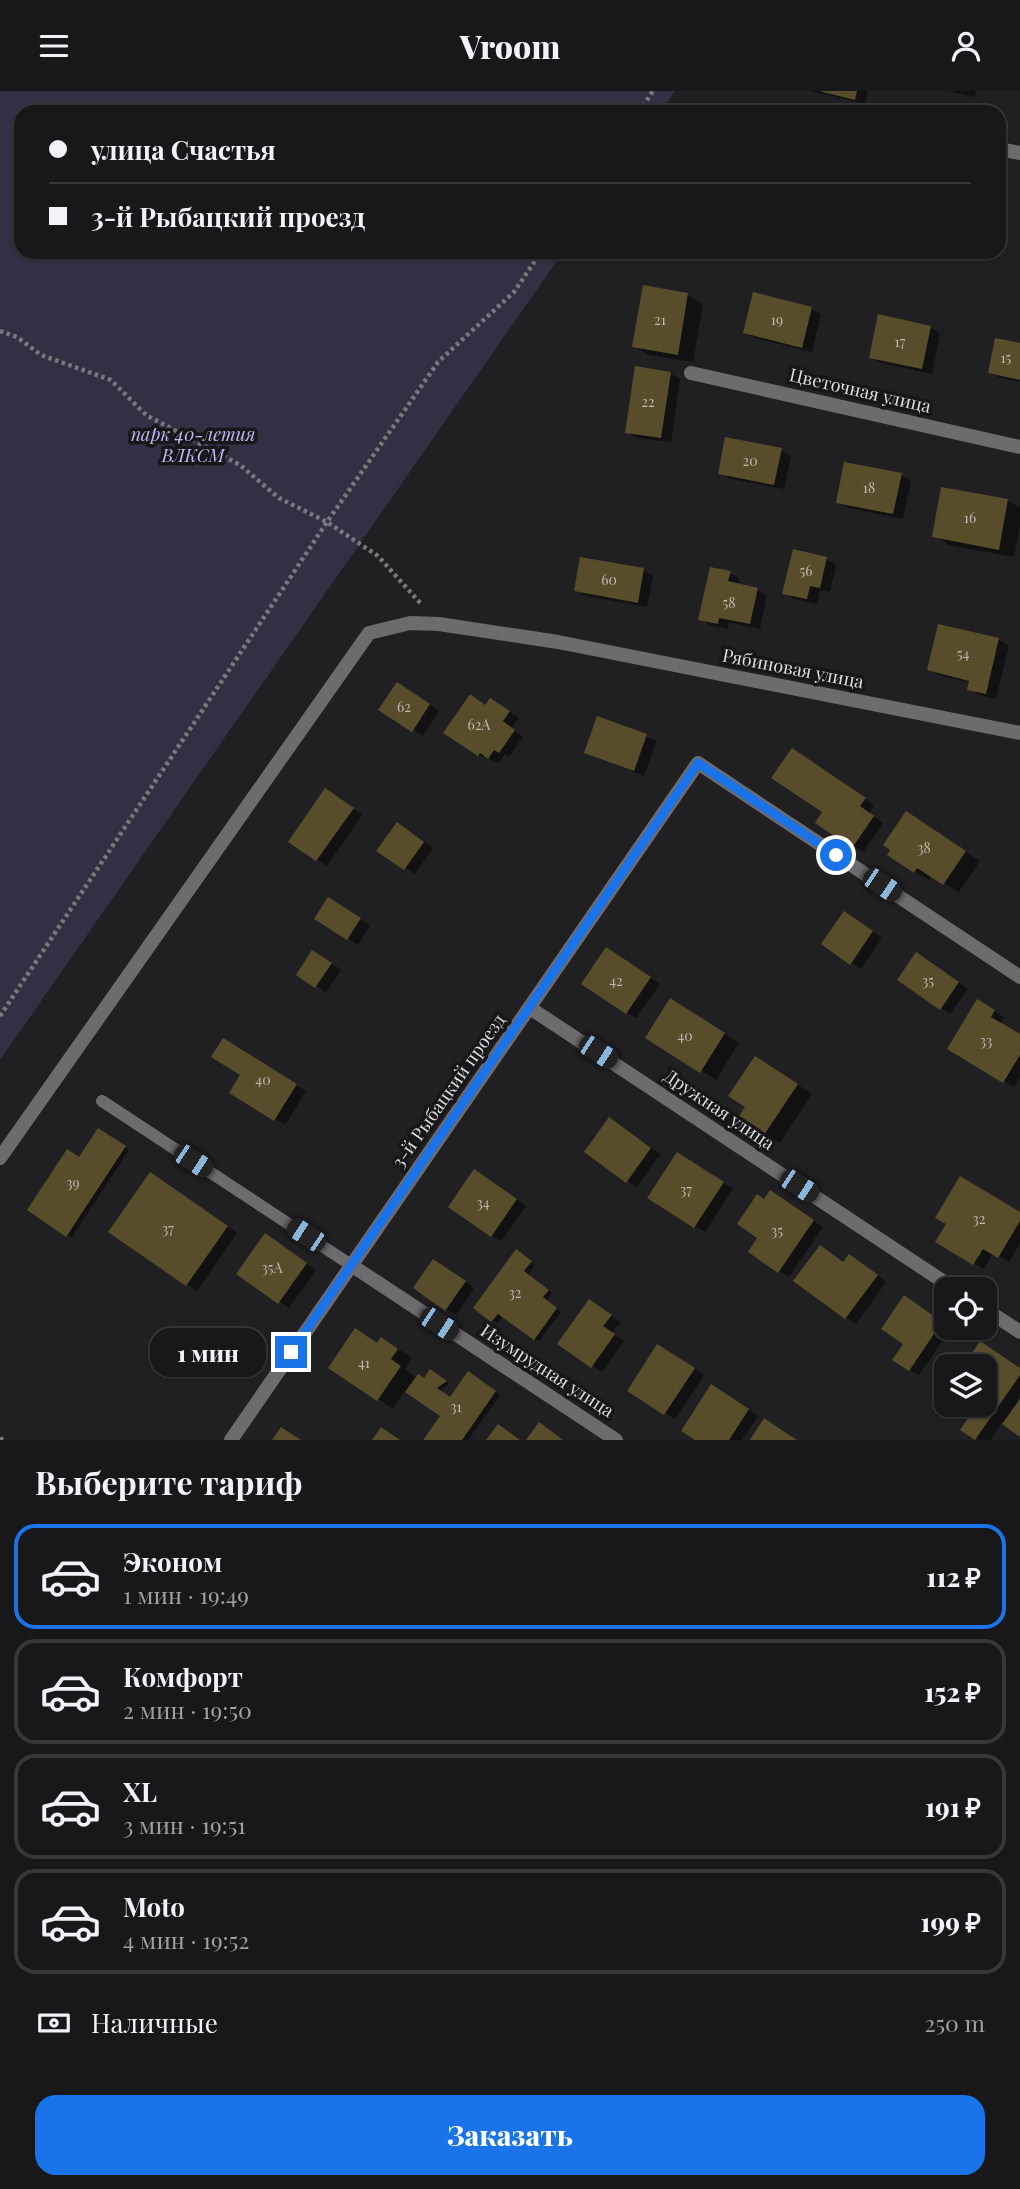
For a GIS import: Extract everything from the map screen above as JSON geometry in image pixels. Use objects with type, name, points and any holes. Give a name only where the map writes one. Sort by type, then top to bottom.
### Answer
[{"type":"street","name":"Цветочная улица","points":[[691,373],[1020,447]]},
{"type":"street","name":"Рябиновая улица","points":[[0,1158],[369,633],[410,623],[439,624],[558,642],[1020,733]]},
{"type":"street","name":"3-й Рыбацкий проезд","points":[[231,1440],[698,763],[1020,977]]},
{"type":"street","name":"Дружная улица","points":[[530,1008],[936,1277]]},
{"type":"street","name":"Изумрудная улица","points":[[351,1265],[616,1440]]},
{"type":"street","points":[[997,1317],[1020,1332]]},
{"type":"lane","points":[[102,1101],[351,1265]]},
{"type":"path","points":[[0,1016],[327,522],[438,362],[513,292],[536,259]]},
{"type":"path","points":[[0,331],[18,337],[41,355],[111,380],[146,415],[240,465],[279,498],[327,522],[378,556],[439,624]]},
{"type":"green space","name":"парк 40-летия ВЛКСМ","points":[[0,91],[675,91],[665,105],[14,105],[14,259],[558,259],[0,1060]]},
{"type":"building","points":[[819,91],[857,91],[855,100]]},
{"type":"building","points":[[643,285],[688,293],[678,355],[632,347]]},
{"type":"building","points":[[753,292],[812,307],[802,348],[743,333]]},
{"type":"building","points":[[878,314],[931,326],[922,369],[869,358]]},
{"type":"building","points":[[995,338],[1020,343],[1020,380],[988,373]]},
{"type":"building","points":[[635,366],[671,372],[661,438],[625,433]]},
{"type":"building","points":[[725,437],[782,448],[774,485],[718,474]]},
{"type":"building","points":[[844,462],[902,473],[893,514],[836,503]]},
{"type":"building","points":[[941,487],[1008,499],[999,550],[932,537]]},
{"type":"building","points":[[793,549],[827,557],[820,588],[810,586],[807,599],[782,594]]},
{"type":"building","points":[[580,557],[644,568],[638,603],[574,591]]},
{"type":"building","points":[[710,567],[731,571],[728,581],[758,588],[750,624],[719,618],[718,624],[698,620]]},
{"type":"building","points":[[938,624],[999,638],[986,694],[967,690],[969,681],[927,670]]},
{"type":"building","points":[[397,682],[430,704],[412,732],[378,710]]},
{"type":"building","points":[[470,694],[485,705],[490,698],[510,711],[503,721],[515,730],[499,753],[494,750],[488,759],[480,753],[478,756],[443,733]]},
{"type":"building","points":[[597,716],[647,734],[634,771],[584,753]]},
{"type":"building","points":[[792,748],[866,798],[860,806],[874,816],[852,848],[815,823],[822,812],[771,778]]},
{"type":"building","points":[[325,788],[354,808],[316,861],[288,842]]},
{"type":"building","points":[[906,811],[966,851],[943,885],[917,868],[914,873],[887,855],[890,850],[883,845]]},
{"type":"building","points":[[397,822],[424,842],[404,870],[376,851]]},
{"type":"building","points":[[328,897],[361,918],[347,940],[314,919]]},
{"type":"building","points":[[844,911],[873,931],[850,965],[821,944]]},
{"type":"building","points":[[606,947],[651,977],[626,1014],[581,984]]},
{"type":"building","points":[[312,950],[332,963],[315,988],[296,975]]},
{"type":"building","points":[[916,952],[959,982],[940,1010],[897,980]]},
{"type":"building","points":[[670,998],[725,1033],[700,1073],[645,1038]]},
{"type":"building","points":[[977,999],[995,1010],[991,1017],[1020,1034],[1020,1055],[1003,1083],[947,1049]]},
{"type":"building","points":[[223,1038],[297,1084],[274,1121],[229,1093],[240,1075],[211,1057]]},
{"type":"building","points":[[755,1056],[798,1084],[764,1135],[738,1118],[745,1107],[728,1096]]},
{"type":"building","points":[[609,1117],[651,1148],[626,1183],[584,1152]]},
{"type":"building","points":[[98,1128],[126,1146],[66,1237],[27,1210],[67,1149],[79,1157]]},
{"type":"building","points":[[677,1152],[724,1182],[694,1228],[647,1198]]},
{"type":"building","points":[[474,1169],[517,1199],[491,1237],[448,1207]]},
{"type":"building","points":[[150,1172],[228,1226],[186,1286],[108,1232]]},
{"type":"building","points":[[960,1176],[1020,1212],[1020,1221],[998,1258],[983,1249],[973,1265],[935,1242],[946,1224],[935,1218]]},
{"type":"building","points":[[770,1190],[814,1220],[778,1273],[748,1252],[757,1238],[737,1224],[757,1194],[764,1199]]},
{"type":"building","points":[[265,1233],[307,1263],[278,1304],[236,1274]]},
{"type":"building","points":[[820,1245],[843,1262],[849,1254],[878,1275],[845,1319],[793,1281]]},
{"type":"building","points":[[516,1249],[532,1261],[524,1271],[549,1290],[543,1297],[557,1308],[534,1340],[498,1314],[491,1322],[473,1308]]},
{"type":"building","points":[[433,1259],[466,1281],[445,1311],[413,1288]]},
{"type":"building","points":[[904,1295],[934,1316],[934,1334],[909,1371],[892,1360],[903,1344],[881,1329]]},
{"type":"building","points":[[589,1299],[612,1315],[603,1326],[615,1334],[591,1368],[557,1344]]},
{"type":"building","points":[[355,1328],[377,1343],[381,1337],[398,1349],[391,1359],[401,1366],[377,1401],[328,1368]]},
{"type":"building","points":[[980,1341],[1020,1368],[1020,1375],[997,1408],[997,1354],[972,1354]]},
{"type":"building","points":[[657,1344],[695,1368],[664,1415],[627,1391]]},
{"type":"building","points":[[430,1369],[447,1381],[437,1388],[450,1397],[468,1371],[496,1391],[462,1440],[423,1440],[440,1416],[405,1392],[418,1374],[424,1378]]},
{"type":"building","points":[[711,1384],[749,1409],[729,1440],[695,1440],[681,1431]]},
{"type":"building","points":[[1020,1399],[1020,1437],[1002,1424]]},
{"type":"building","points":[[969,1417],[991,1417],[975,1440],[960,1430]]},
{"type":"building","points":[[764,1418],[783,1431],[797,1440],[750,1440]]},
{"type":"building","points":[[539,1422],[563,1440],[526,1440]]},
{"type":"building","points":[[498,1424],[520,1440],[486,1440]]},
{"type":"building","points":[[281,1427],[301,1440],[272,1440]]},
{"type":"building","points":[[381,1427],[400,1440],[372,1440]]},
{"type":"route","points":[[291,1352],[698,763],[836,855]]}]
